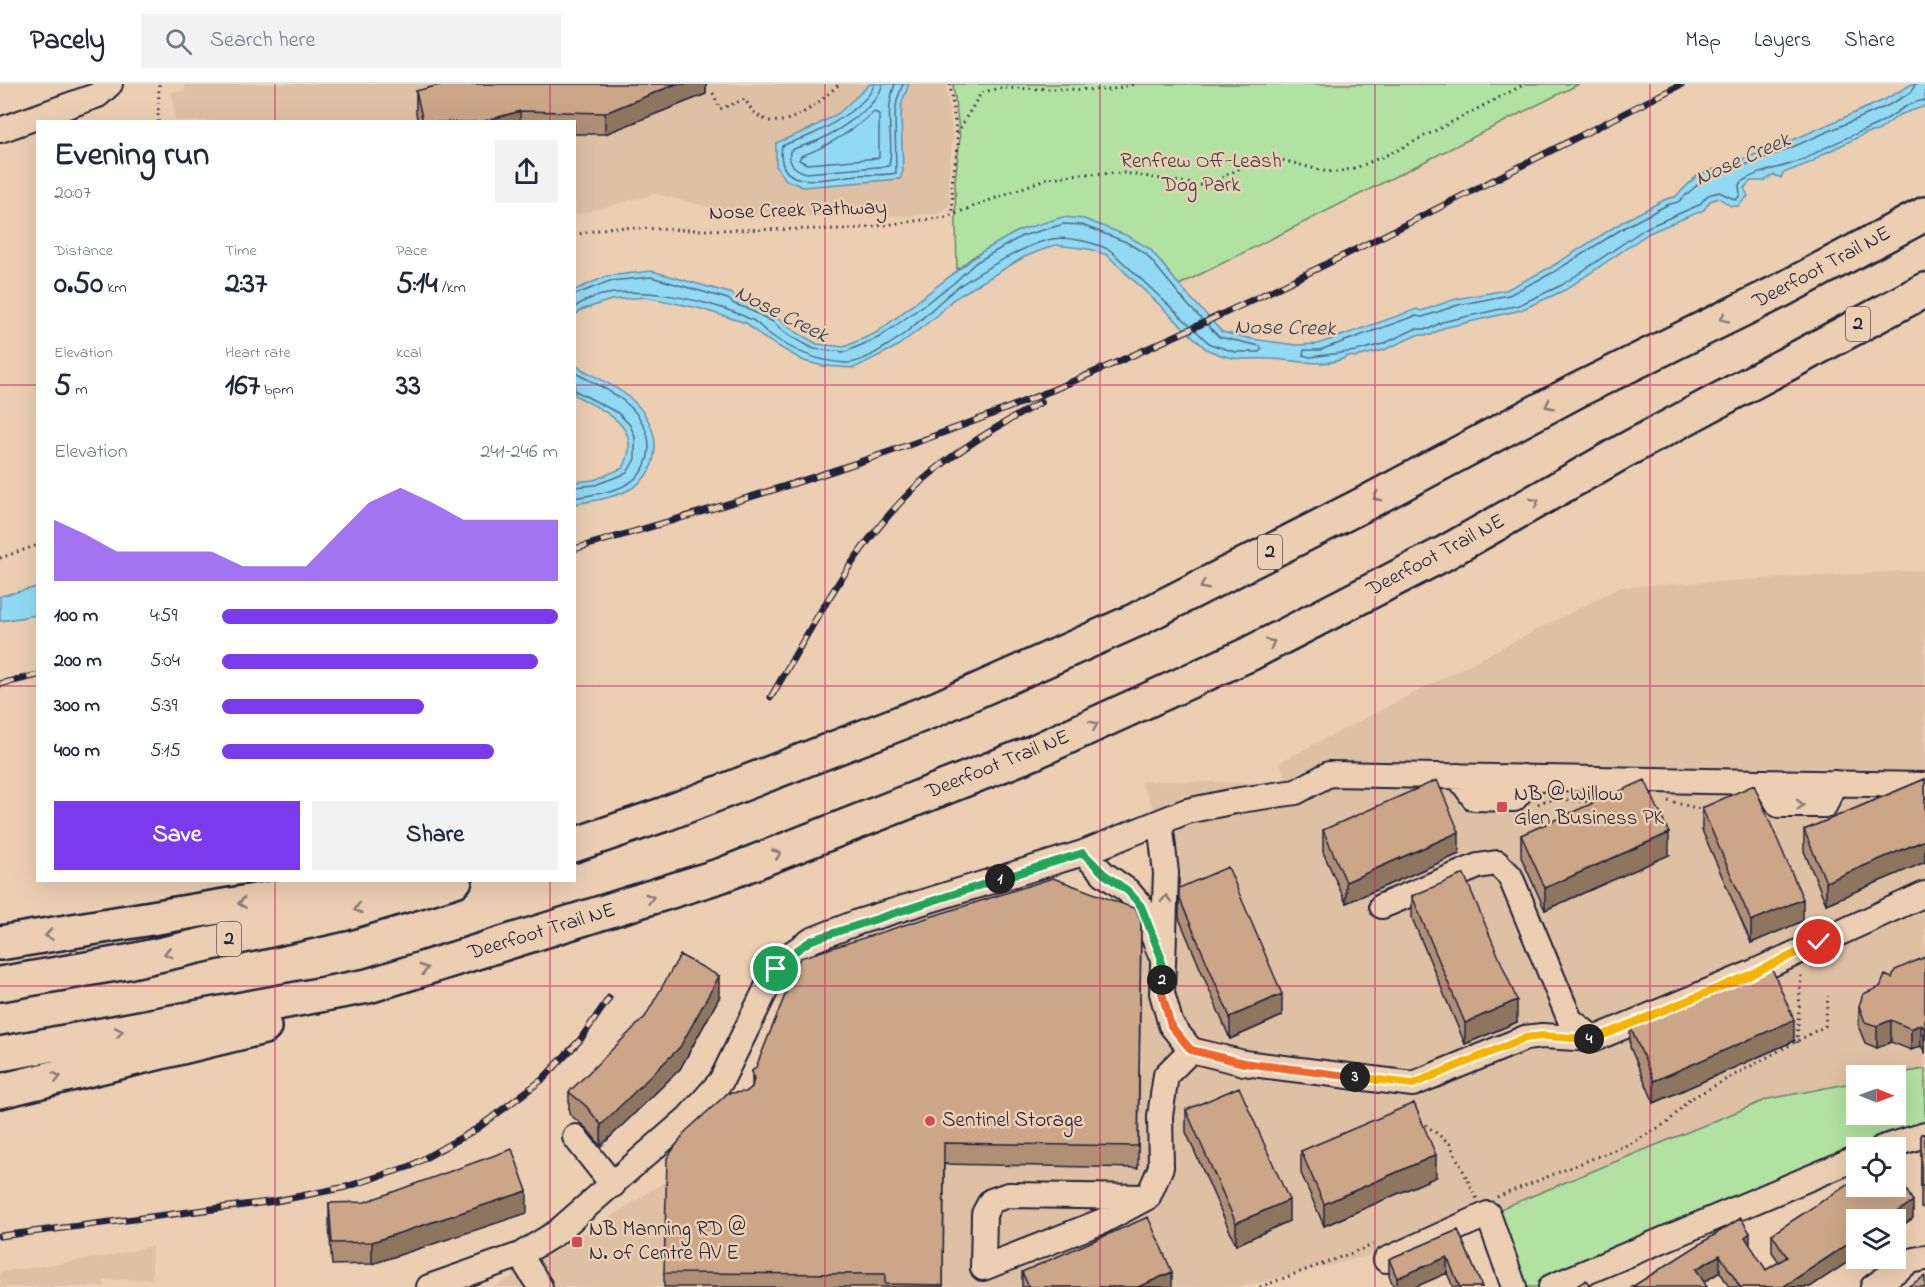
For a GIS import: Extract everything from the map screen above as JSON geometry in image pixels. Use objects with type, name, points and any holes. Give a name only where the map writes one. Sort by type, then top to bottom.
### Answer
[{"type":"highway","name":"Deerfoot Trail NE","points":[[581,842],[936,709],[1136,620],[1366,503],[1578,390],[1782,290],[1925,214]]},
{"type":"highway","name":"Deerfoot Trail NE","points":[[0,1054],[368,986],[723,875],[1032,753],[1249,654],[1443,554],[1634,446],[1925,290]]},
{"type":"highway","points":[[0,943],[370,882]]},
{"type":"highway","name":"2","points":[[0,984],[127,962],[342,914],[448,882]]},
{"type":"highway","points":[[0,1091],[314,1015],[368,986]]},
{"type":"street","points":[[0,130],[98,94],[110,84]]},
{"type":"street","points":[[429,1287],[483,1278],[556,1233],[717,1100],[721,1080],[768,981],[785,958],[798,947],[858,922],[1083,853],[1187,811],[1296,792],[1329,774],[1925,786]]},
{"type":"street","points":[[1160,822],[1167,873],[1161,957],[1162,993],[1171,1026],[1191,1050],[1244,1063],[1413,1084],[1525,1038],[1542,1036],[1594,1039],[1752,974],[1925,894]]},
{"type":"street","points":[[1083,853],[1104,874],[1128,891],[1141,906],[1161,957]]},
{"type":"street","points":[[1382,906],[1478,866],[1497,863],[1510,876],[1570,1020],[1594,1039]]},
{"type":"street","points":[[1148,1197],[1008,1195],[991,1201],[984,1214],[983,1268],[1103,1221],[1148,1197],[1161,1167],[1160,1116],[1166,1075],[1191,1050]]},
{"type":"street","points":[[1906,1141],[1925,1135]]},
{"type":"street","points":[[575,1137],[613,1185]]},
{"type":"street","points":[[1551,1287],[1846,1163]]},
{"type":"street","points":[[1384,1250],[1482,1206],[1514,1287]]},
{"type":"street","points":[[520,1254],[540,1287]]},
{"type":"street","points":[[1873,1287],[1910,1261],[1925,1258]]},
{"type":"path","points":[[158,120],[159,84]]},
{"type":"path","points":[[713,93],[720,109],[745,99],[755,114],[768,120],[784,120],[812,109],[838,84]]},
{"type":"path","points":[[950,84],[957,133],[952,183],[953,214]]},
{"type":"path","points":[[957,133],[981,93],[999,88],[1109,90],[1135,84]]},
{"type":"path","name":"Nose Creek Pathway","points":[[576,235],[613,227],[686,230],[853,229],[953,214],[1048,178],[1081,174],[1124,173],[1206,186],[1256,160],[1270,157],[1324,171],[1348,170],[1396,151],[1525,84]]},
{"type":"path","points":[[0,558],[36,546]]},
{"type":"path","points":[[1660,799],[1707,810]]},
{"type":"path","points":[[1531,807],[1547,800],[1608,802]]},
{"type":"path","points":[[1797,1043],[1802,950]]},
{"type":"path","points":[[1420,1120],[1450,1144],[1458,1155],[1482,1206],[1634,1142],[1668,1122],[1690,1099],[1825,1026],[1828,996]]},
{"type":"path","points":[[1260,1287],[1384,1250]]},
{"type":"shaded area","points":[[185,84],[946,84],[953,137],[948,178],[950,203],[942,213],[909,216],[751,217],[655,194],[576,215],[576,120],[175,120],[172,92],[185,91]]},
{"type":"shaded area","points":[[1925,570],[1925,1069],[1906,1072],[1906,1065],[1846,1065],[1846,1084],[1768,1099],[1488,1214],[1375,1254],[1242,1287],[863,1287],[864,1163],[1138,1168],[1141,933],[1160,822],[1140,781],[1287,783],[1280,762],[1620,587]]},
{"type":"shaded area","points":[[667,1180],[664,1287],[494,1287],[597,1226]]},
{"type":"shaded area","points":[[152,1246],[152,1279],[104,1280],[104,1287],[0,1287],[0,1272],[104,1257]]},
{"type":"green space","name":"Renfrew Off-Leash Dog Park","points":[[953,84],[1579,84],[1179,285],[1150,249],[1084,219],[1020,230],[971,258],[957,270],[955,181],[960,137]]},
{"type":"green space","points":[[1925,1069],[1925,1135],[1906,1140],[1906,1137],[1846,1137],[1846,1153],[1551,1287],[1514,1287],[1488,1214],[1768,1099],[1846,1084],[1846,1125],[1906,1125],[1906,1072]]},
{"type":"water","points":[[870,84],[909,84],[902,102],[903,171],[900,179],[803,187],[786,180],[776,166],[776,143],[810,129],[839,113]]},
{"type":"water","name":"Nose Creek","points":[[1912,84],[1925,84],[1925,106],[1899,115],[1878,131],[1867,133],[1821,155],[1812,162],[1783,173],[1781,178],[1774,175],[1764,181],[1751,181],[1744,188],[1748,196],[1738,206],[1731,206],[1719,198],[1710,201],[1704,210],[1649,233],[1565,290],[1521,310],[1443,328],[1431,335],[1417,335],[1384,350],[1356,357],[1349,356],[1331,362],[1238,359],[1213,352],[1206,349],[1107,255],[1089,249],[1055,245],[1024,257],[952,300],[938,315],[896,347],[854,368],[823,366],[804,361],[762,337],[746,323],[698,308],[646,297],[611,300],[581,310],[576,315],[576,290],[607,276],[652,271],[733,294],[736,299],[748,302],[775,316],[791,329],[817,344],[844,347],[876,333],[983,251],[1020,230],[1063,217],[1084,219],[1128,236],[1150,249],[1222,332],[1296,345],[1318,344],[1417,309],[1421,311],[1456,299],[1506,290],[1551,267],[1622,222],[1666,199],[1675,197],[1698,175],[1779,146],[1884,100]]},
{"type":"water","points":[[576,366],[624,393],[644,414],[651,426],[654,439],[653,462],[647,474],[629,490],[603,499],[576,504],[576,482],[594,480],[623,468],[628,454],[629,441],[625,431],[609,414],[576,396]]},
{"type":"water","points":[[36,587],[36,615],[0,621],[0,596]]},
{"type":"building","points":[[443,84],[676,84],[605,113],[520,111],[488,120],[423,120],[416,91]]},
{"type":"building","points":[[1925,779],[1925,840],[1826,882],[1804,830]]},
{"type":"building","points":[[1437,780],[1459,832],[1346,882],[1323,830]]},
{"type":"building","points":[[1645,780],[1669,833],[1545,888],[1521,835]]},
{"type":"building","points":[[1754,785],[1803,899],[1751,921],[1702,808]]},
{"type":"building","points":[[1228,867],[1282,994],[1230,1017],[1179,897],[1179,888]]},
{"type":"building","points":[[1464,874],[1517,1000],[1465,1023],[1412,896]]},
{"type":"building","name":"Sentinel Storage","points":[[1053,878],[1136,909],[1141,921],[1138,1146],[944,1143],[943,1285],[885,1284],[885,1274],[664,1273],[667,1158],[686,1131],[728,1093],[746,1092],[752,1087],[754,1079],[752,1071],[756,1067],[800,958]]},
{"type":"building","points":[[680,955],[719,976],[680,1047],[601,1125],[586,1106],[569,1092],[645,1017]]},
{"type":"building","points":[[1925,957],[1925,1030],[1921,1024],[1911,1029],[1891,1020],[1877,1026],[1865,1022],[1859,1006],[1863,994],[1880,987],[1885,975],[1892,978],[1895,970]]},
{"type":"building","points":[[1770,964],[1794,1020],[1654,1081],[1630,1026]]},
{"type":"building","points":[[1239,1087],[1289,1200],[1236,1223],[1186,1110]]},
{"type":"building","points":[[1414,1103],[1436,1155],[1324,1204],[1301,1151]]},
{"type":"building","points":[[1921,1134],[1925,1134],[1925,1186],[1921,1186]]},
{"type":"building","points":[[512,1149],[527,1191],[372,1242],[332,1243],[329,1203],[365,1202]]},
{"type":"building","points":[[1846,1185],[1846,1197],[1906,1197],[1906,1189],[1913,1201],[1901,1209],[1846,1209],[1846,1245],[1783,1287],[1740,1287],[1720,1255],[1696,1269],[1707,1287],[1632,1287],[1741,1218],[1750,1233],[1745,1237],[1766,1270],[1787,1257],[1772,1234]]},
{"type":"building","points":[[1148,1217],[1172,1272],[1138,1287],[1029,1287],[1022,1272]]},
{"type":"building","points":[[1458,1230],[1482,1287],[1460,1287],[1447,1257],[1397,1278],[1389,1259]]},
{"type":"building","points":[[1925,1276],[1925,1287],[1907,1287]]},
{"type":"building","points":[[1586,1280],[1591,1287],[1575,1287]]},
{"type":"railway","points":[[576,548],[835,470],[964,425],[1090,374],[1314,270],[1682,84]]},
{"type":"railway","points":[[771,697],[839,583],[899,503],[950,458],[1041,402]]},
{"type":"railway","points":[[0,684],[36,675]]},
{"type":"railway","points":[[0,1236],[276,1201],[346,1187],[411,1166],[478,1128],[543,1079],[580,1040],[609,998]]},
{"type":"place","name":"NB @ Willow Glen Business PK","points":[[1502,807]]},
{"type":"place","name":"Sentinel Storage","points":[[930,1121]]},
{"type":"place","name":"NB Manning RD @ N. of Centre AV E","points":[[577,1242]]},
{"type":"route","points":[[776,969],[798,947],[858,922],[1083,853],[1104,874],[1128,891],[1141,906],[1161,957],[1162,993],[1171,1026],[1191,1050],[1244,1063],[1413,1084],[1525,1038],[1558,1036],[1594,1039],[1752,974],[1819,942]]}]
